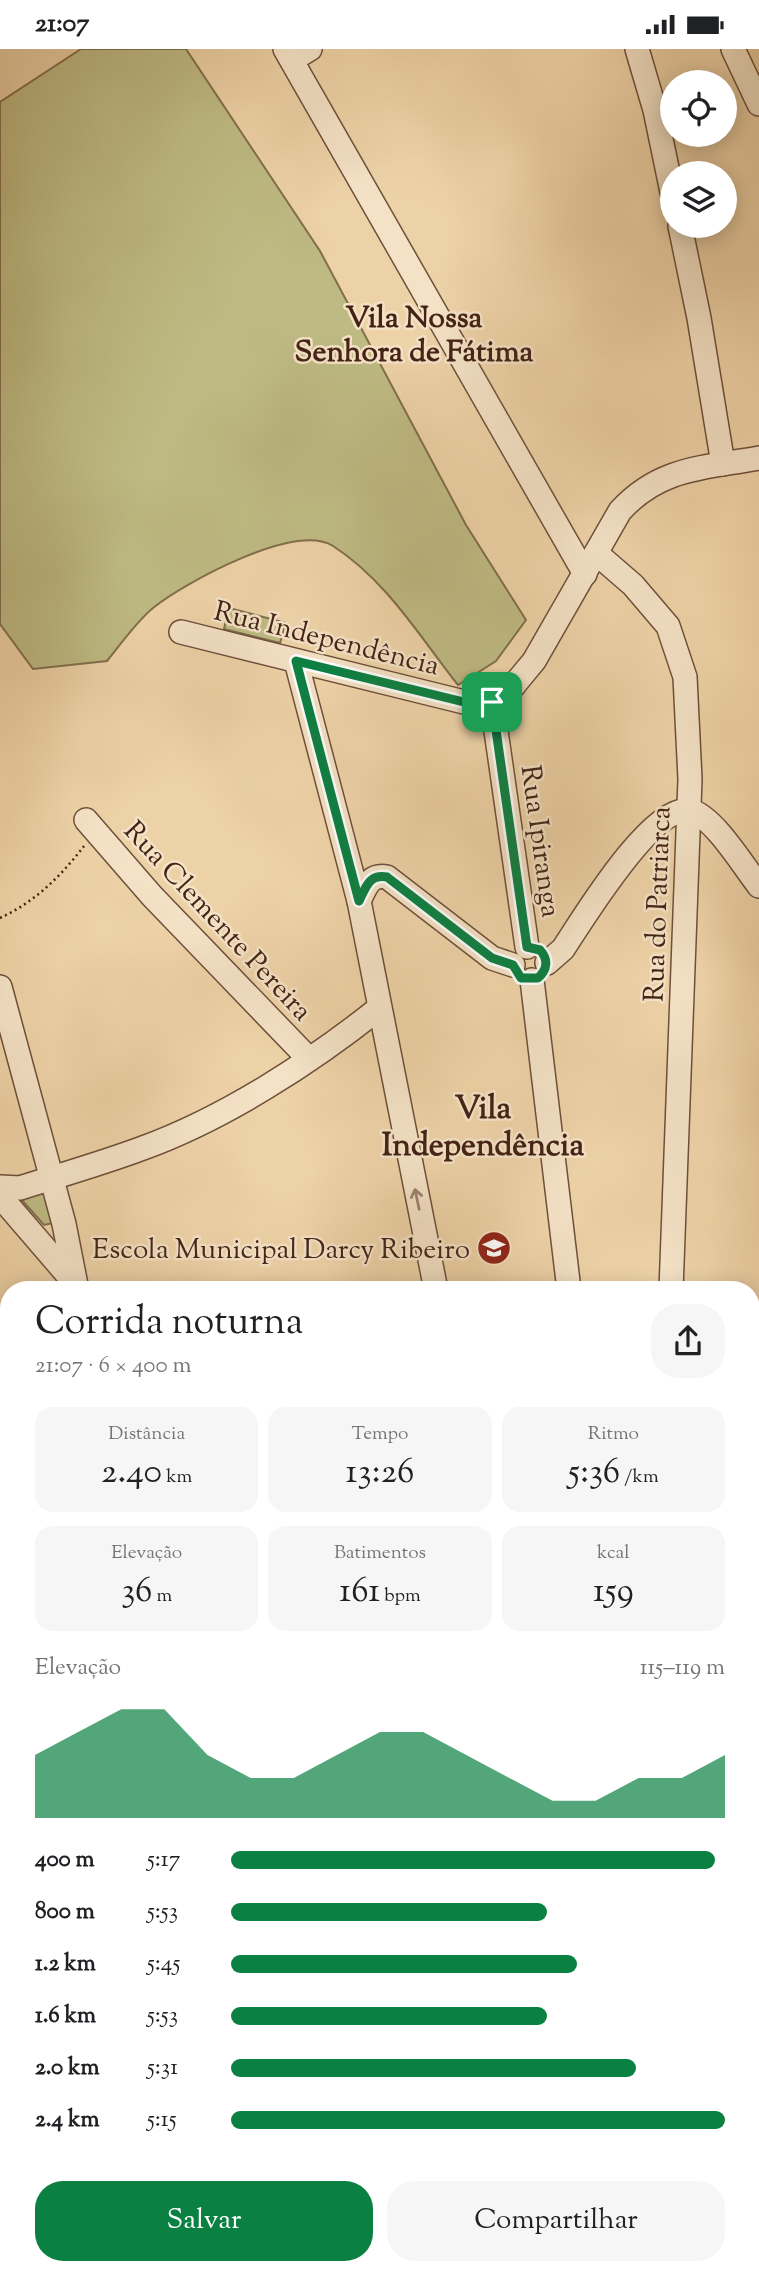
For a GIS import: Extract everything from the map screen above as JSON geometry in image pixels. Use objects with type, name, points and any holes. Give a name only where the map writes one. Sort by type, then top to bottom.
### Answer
[{"type":"street","points":[[637,49],[655,110],[666,161]]},
{"type":"street","points":[[733,49],[759,104]]},
{"type":"street","points":[[296,53],[534,490],[585,574]]},
{"type":"street","points":[[682,238],[699,318],[723,464]]},
{"type":"street","points":[[492,702],[507,694],[534,661],[620,511],[635,494],[671,473],[759,458]]},
{"type":"street","name":"Rua do Patriarca","points":[[596,552],[633,585],[668,626],[680,652],[685,677],[690,735],[689,810],[671,1281]]},
{"type":"street","name":"Rua Independência","points":[[181,632],[468,703],[492,702]]},
{"type":"street","points":[[296,661],[359,901],[378,1009],[434,1281]]},
{"type":"street","name":"Rua Ipiranga","points":[[492,702],[520,956]]},
{"type":"street","points":[[520,956],[521,978],[539,972],[563,949],[647,834],[666,815],[689,810],[710,824],[759,886]]},
{"type":"street","name":"Rua Clemente Pereira","points":[[90,825],[152,896],[310,1059]]},
{"type":"street","points":[[359,901],[369,880],[379,876],[387,877],[492,958],[520,956],[540,950],[539,972],[568,1281]]},
{"type":"street","points":[[0,987],[64,1224],[75,1281]]},
{"type":"street","points":[[71,1281],[37,1238],[9,1196],[52,1178],[145,1148],[176,1134],[310,1059],[378,1009]]},
{"type":"street","points":[[37,1238],[55,1238],[64,1224]]},
{"type":"path","points":[[0,918],[30,901],[72,862],[90,825]]},
{"type":"shaded area","points":[[81,49],[186,49],[320,251],[466,525],[526,620],[496,661],[458,685],[401,610],[370,575],[333,546],[316,541],[293,542],[268,548],[189,584],[153,608],[107,661],[33,669],[0,624],[0,102]]},
{"type":"shaded area","points":[[229,608],[286,623],[280,643],[224,629]]},
{"type":"shaded area","points":[[46,1185],[53,1223],[44,1225],[20,1198]]},
{"type":"place","name":"Escola Municipal Darcy Ribeiro","points":[[494,1248]]},
{"type":"district","name":"Vila Nossa Senhora de Fátima","points":[[414,334]]},
{"type":"district","name":"Vila Independência","points":[[483,1126]]},
{"type":"route","points":[[296,661],[468,703],[492,702],[527,947],[540,950],[547,963],[543,974],[532,981],[521,978],[513,965],[492,958],[387,877],[379,876],[369,880],[359,901],[331,786],[296,661]]}]
